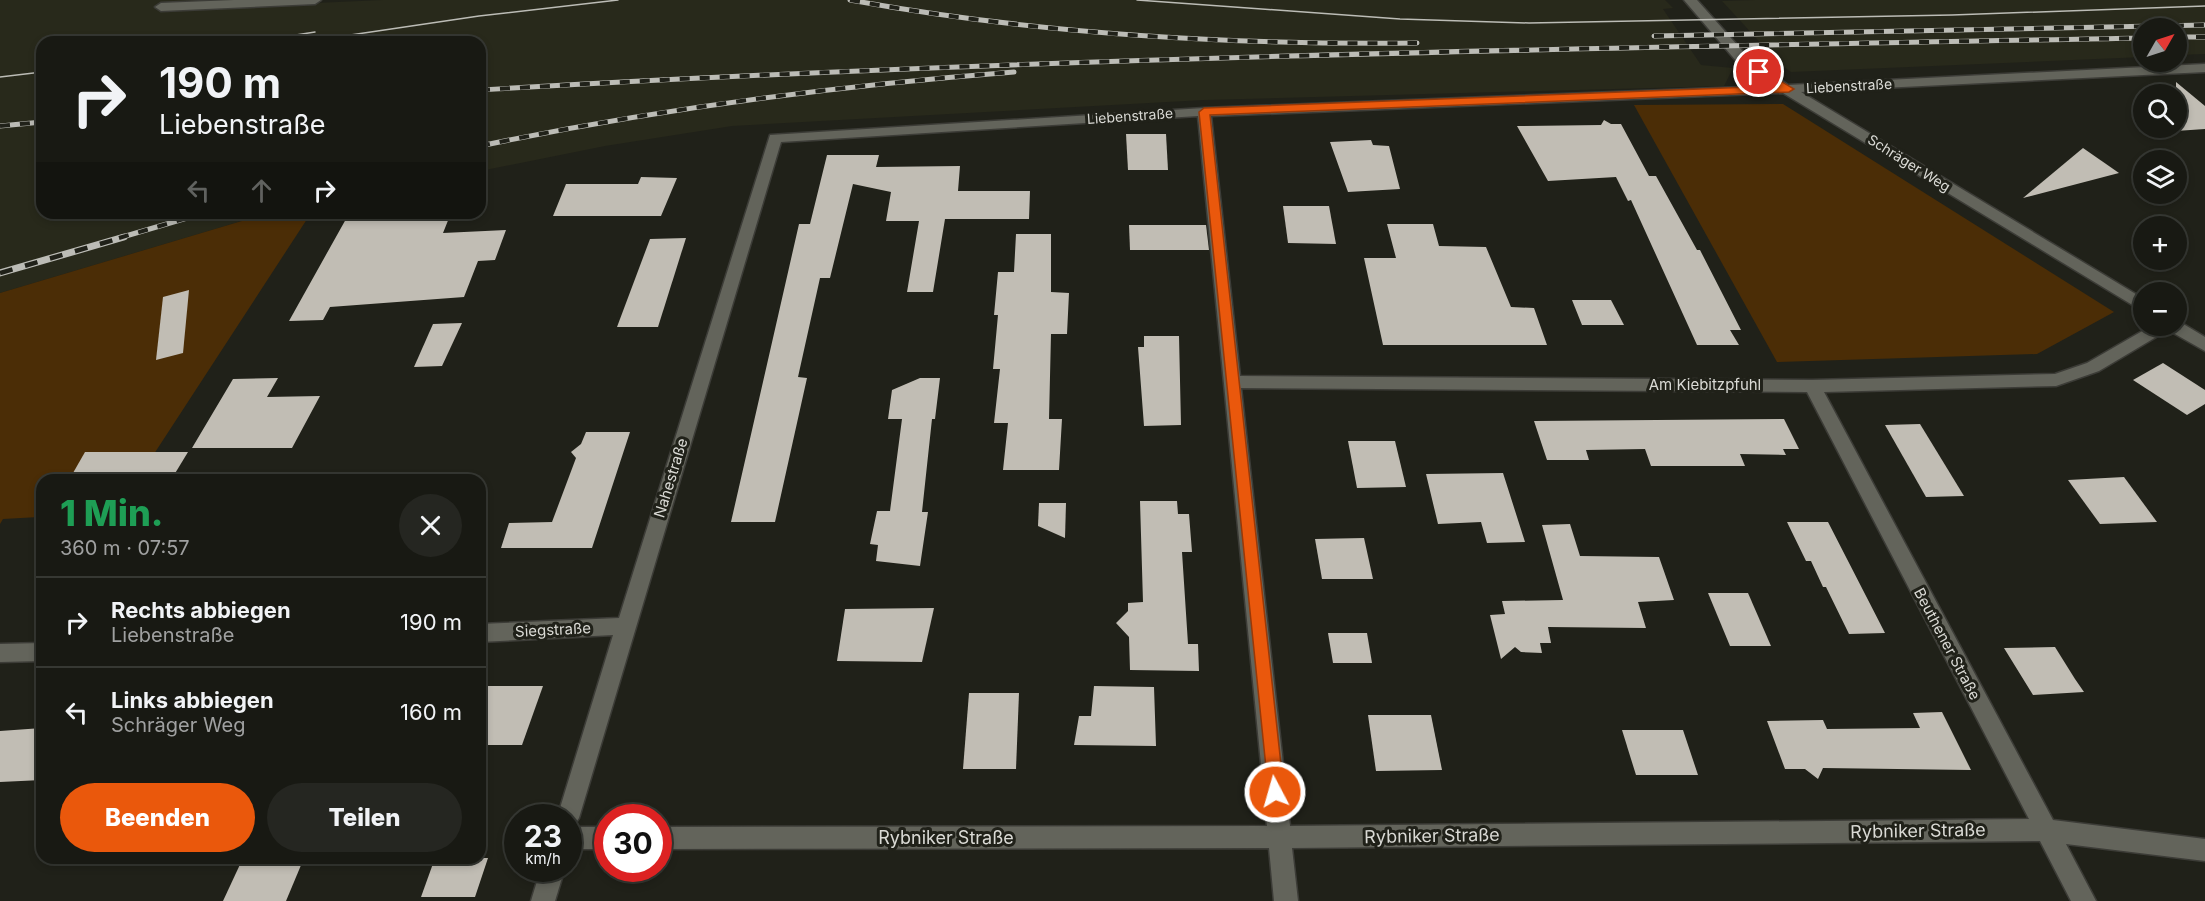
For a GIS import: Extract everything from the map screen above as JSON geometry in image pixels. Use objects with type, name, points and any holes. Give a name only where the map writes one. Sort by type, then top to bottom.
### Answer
[{"type":"street","points":[[161,7],[315,0]]},
{"type":"street","name":"Schräger Weg","points":[[1690,0],[1742,59],[1759,72],[2133,300]]},
{"type":"street","name":"Liebenstraße","points":[[775,138],[1204,112],[1789,89],[2205,68]]},
{"type":"street","points":[[1204,112],[1234,382],[1286,901]]},
{"type":"street","name":"Nahestraße","points":[[572,804],[775,138]]},
{"type":"street","points":[[2187,334],[2205,345]]},
{"type":"street","name":"Am Kiebitzpfuhl","points":[[1234,382],[1812,386],[2056,380],[2093,367],[2146,336]]},
{"type":"street","name":"Beuthener Straße","points":[[1812,386],[2044,830],[2084,901]]},
{"type":"street","name":"Siegstraße","points":[[486,633],[626,626]]},
{"type":"street","points":[[0,653],[36,652]]},
{"type":"street","name":"Rybniker Straße","points":[[672,838],[1280,837],[2044,830],[2205,850]]},
{"type":"street","points":[[543,901],[549,882]]},
{"type":"shaded area","points":[[0,0],[232,0],[226,7],[383,0],[1665,0],[1673,8],[1663,9],[1701,65],[1733,68],[1724,86],[1204,100],[732,126],[605,146],[486,170],[486,36],[36,36],[36,219],[249,219],[0,293]]},
{"type":"shaded area","points":[[2205,0],[2205,54],[2187,55],[2187,18],[2133,18],[2133,57],[1791,72],[1780,64],[1722,1]]},
{"type":"shaded area","points":[[1783,104],[2114,312],[2037,354],[1777,362],[1634,105]]},
{"type":"shaded area","points":[[249,219],[307,219],[141,474],[36,474],[36,517],[3,519],[0,524],[0,293]]},
{"type":"building","points":[[2187,91],[2205,106],[2205,129],[2187,130]]},
{"type":"building","points":[[1604,120],[1611,124],[1621,124],[1649,176],[1656,176],[1697,250],[1700,250],[1741,330],[1730,330],[1739,345],[1697,345],[1631,200],[1628,201],[1616,177],[1548,181],[1517,126],[1601,125]]},
{"type":"building","points":[[1126,134],[1166,134],[1168,170],[1128,170]]},
{"type":"building","points":[[1371,140],[1373,145],[1389,146],[1400,189],[1348,192],[1330,142]]},
{"type":"building","points":[[2083,148],[2119,173],[2023,198]]},
{"type":"building","points":[[827,155],[879,155],[876,167],[960,166],[958,191],[1030,191],[1029,219],[945,219],[933,292],[907,292],[919,221],[886,221],[891,192],[853,184],[830,278],[820,278],[798,377],[807,378],[775,522],[731,522],[799,224],[810,224]]},
{"type":"building","points":[[641,177],[677,178],[661,216],[553,216],[566,184],[638,184]]},
{"type":"building","points":[[1283,206],[1329,206],[1336,244],[1288,243]]},
{"type":"building","points":[[346,219],[449,219],[443,233],[506,230],[495,260],[478,261],[464,297],[330,307],[323,320],[289,321]]},
{"type":"building","points":[[1387,224],[1433,224],[1439,246],[1486,247],[1511,307],[1534,308],[1547,345],[1383,345],[1364,258],[1396,258]]},
{"type":"building","points":[[1129,225],[1206,225],[1209,250],[1130,250]]},
{"type":"building","points":[[1016,234],[1051,234],[1051,292],[1069,293],[1067,334],[1051,334],[1049,419],[1062,419],[1059,470],[1003,470],[1008,423],[994,423],[1000,369],[993,369],[998,315],[994,315],[998,272],[1014,272]]},
{"type":"building","points":[[686,238],[658,327],[617,327],[650,239]]},
{"type":"building","points":[[189,290],[183,353],[156,360],[163,297]]},
{"type":"building","points":[[1572,300],[1611,300],[1624,325],[1582,325]]},
{"type":"building","points":[[462,323],[442,366],[414,367],[433,324]]},
{"type":"building","points":[[1144,336],[1179,336],[1181,425],[1144,426],[1138,347],[1144,347]]},
{"type":"building","points":[[2163,363],[2205,390],[2205,404],[2187,415],[2133,380]]},
{"type":"building","points":[[278,378],[267,397],[320,396],[292,448],[192,448],[233,379]]},
{"type":"building","points":[[920,378],[940,378],[935,419],[932,419],[922,512],[928,512],[920,566],[876,561],[878,545],[870,544],[877,511],[890,511],[902,419],[888,419],[892,390]]},
{"type":"building","points":[[1784,419],[1799,449],[1783,449],[1786,455],[1740,454],[1745,466],[1651,466],[1645,449],[1586,450],[1589,460],[1547,460],[1534,421]]},
{"type":"building","points":[[1920,424],[1964,496],[1926,497],[1885,425]]},
{"type":"building","points":[[586,432],[630,432],[592,548],[501,548],[509,523],[552,522],[576,458],[571,452],[581,444]]},
{"type":"building","points":[[1348,441],[1395,441],[1406,487],[1357,488]]},
{"type":"building","points":[[85,452],[188,452],[175,474],[72,474]]},
{"type":"building","points":[[1503,473],[1525,542],[1487,543],[1481,522],[1438,524],[1426,474]]},
{"type":"building","points":[[2124,477],[2157,522],[2100,524],[2068,480]]},
{"type":"building","points":[[1140,501],[1177,501],[1178,514],[1189,514],[1192,552],[1182,552],[1188,644],[1198,644],[1199,671],[1130,670],[1129,637],[1116,623],[1128,611],[1128,603],[1143,602]]},
{"type":"building","points":[[1039,503],[1066,503],[1065,538],[1038,526]]},
{"type":"building","points":[[1787,522],[1828,522],[1885,633],[1849,634],[1826,587],[1823,587],[1811,561],[1806,561]]},
{"type":"building","points":[[1570,524],[1580,556],[1659,557],[1674,600],[1638,602],[1646,628],[1548,627],[1551,643],[1540,643],[1542,653],[1521,652],[1515,647],[1501,659],[1490,615],[1505,614],[1502,601],[1563,600],[1542,525]]},
{"type":"building","points":[[1364,538],[1373,579],[1322,579],[1315,539]]},
{"type":"building","points":[[1708,593],[1748,593],[1771,646],[1730,646]]},
{"type":"building","points":[[934,608],[922,662],[837,661],[845,609]]},
{"type":"building","points":[[1328,633],[1367,633],[1372,663],[1333,663]]},
{"type":"building","points":[[2055,647],[2084,692],[2033,695],[2004,648]]},
{"type":"building","points":[[486,686],[543,686],[522,745],[486,745]]},
{"type":"building","points":[[1094,686],[1154,687],[1156,746],[1074,745],[1079,716],[1091,716]]},
{"type":"building","points":[[969,693],[1019,693],[1016,769],[963,769]]},
{"type":"building","points":[[1942,712],[1971,770],[1823,768],[1818,779],[1805,769],[1785,769],[1767,721],[1823,720],[1827,729],[1920,728],[1913,713]]},
{"type":"building","points":[[1368,715],[1431,715],[1442,770],[1376,771]]},
{"type":"building","points":[[36,728],[36,780],[0,782],[0,731]]},
{"type":"building","points":[[1622,730],[1683,730],[1698,775],[1636,775]]},
{"type":"building","points":[[240,864],[301,864],[286,901],[223,901]]},
{"type":"building","points":[[433,864],[486,864],[475,897],[421,897]]},
{"type":"tram line","points":[[344,36],[479,16],[618,0]]},
{"type":"tram line","points":[[1137,0],[1400,19],[1529,23],[1952,15],[2205,6]]},
{"type":"tram line","points":[[289,36],[315,32]]},
{"type":"tram line","points":[[0,77],[36,73]]},
{"type":"railway","points":[[850,0],[991,21],[1132,35],[1274,42],[1417,43]]},
{"type":"railway","points":[[1654,36],[2205,25]]},
{"type":"railway","points":[[2187,37],[2205,37]]},
{"type":"railway","points":[[486,90],[896,69],[1312,55],[2133,38]]},
{"type":"railway","points":[[486,145],[613,121],[746,100],[880,84],[1014,72]]},
{"type":"railway","points":[[0,126],[36,123]]},
{"type":"railway","points":[[119,238],[184,219]]},
{"type":"railway","points":[[0,273],[124,237]]},
{"type":"route","points":[[1275,792],[1204,112],[1789,89],[1759,72]]}]
